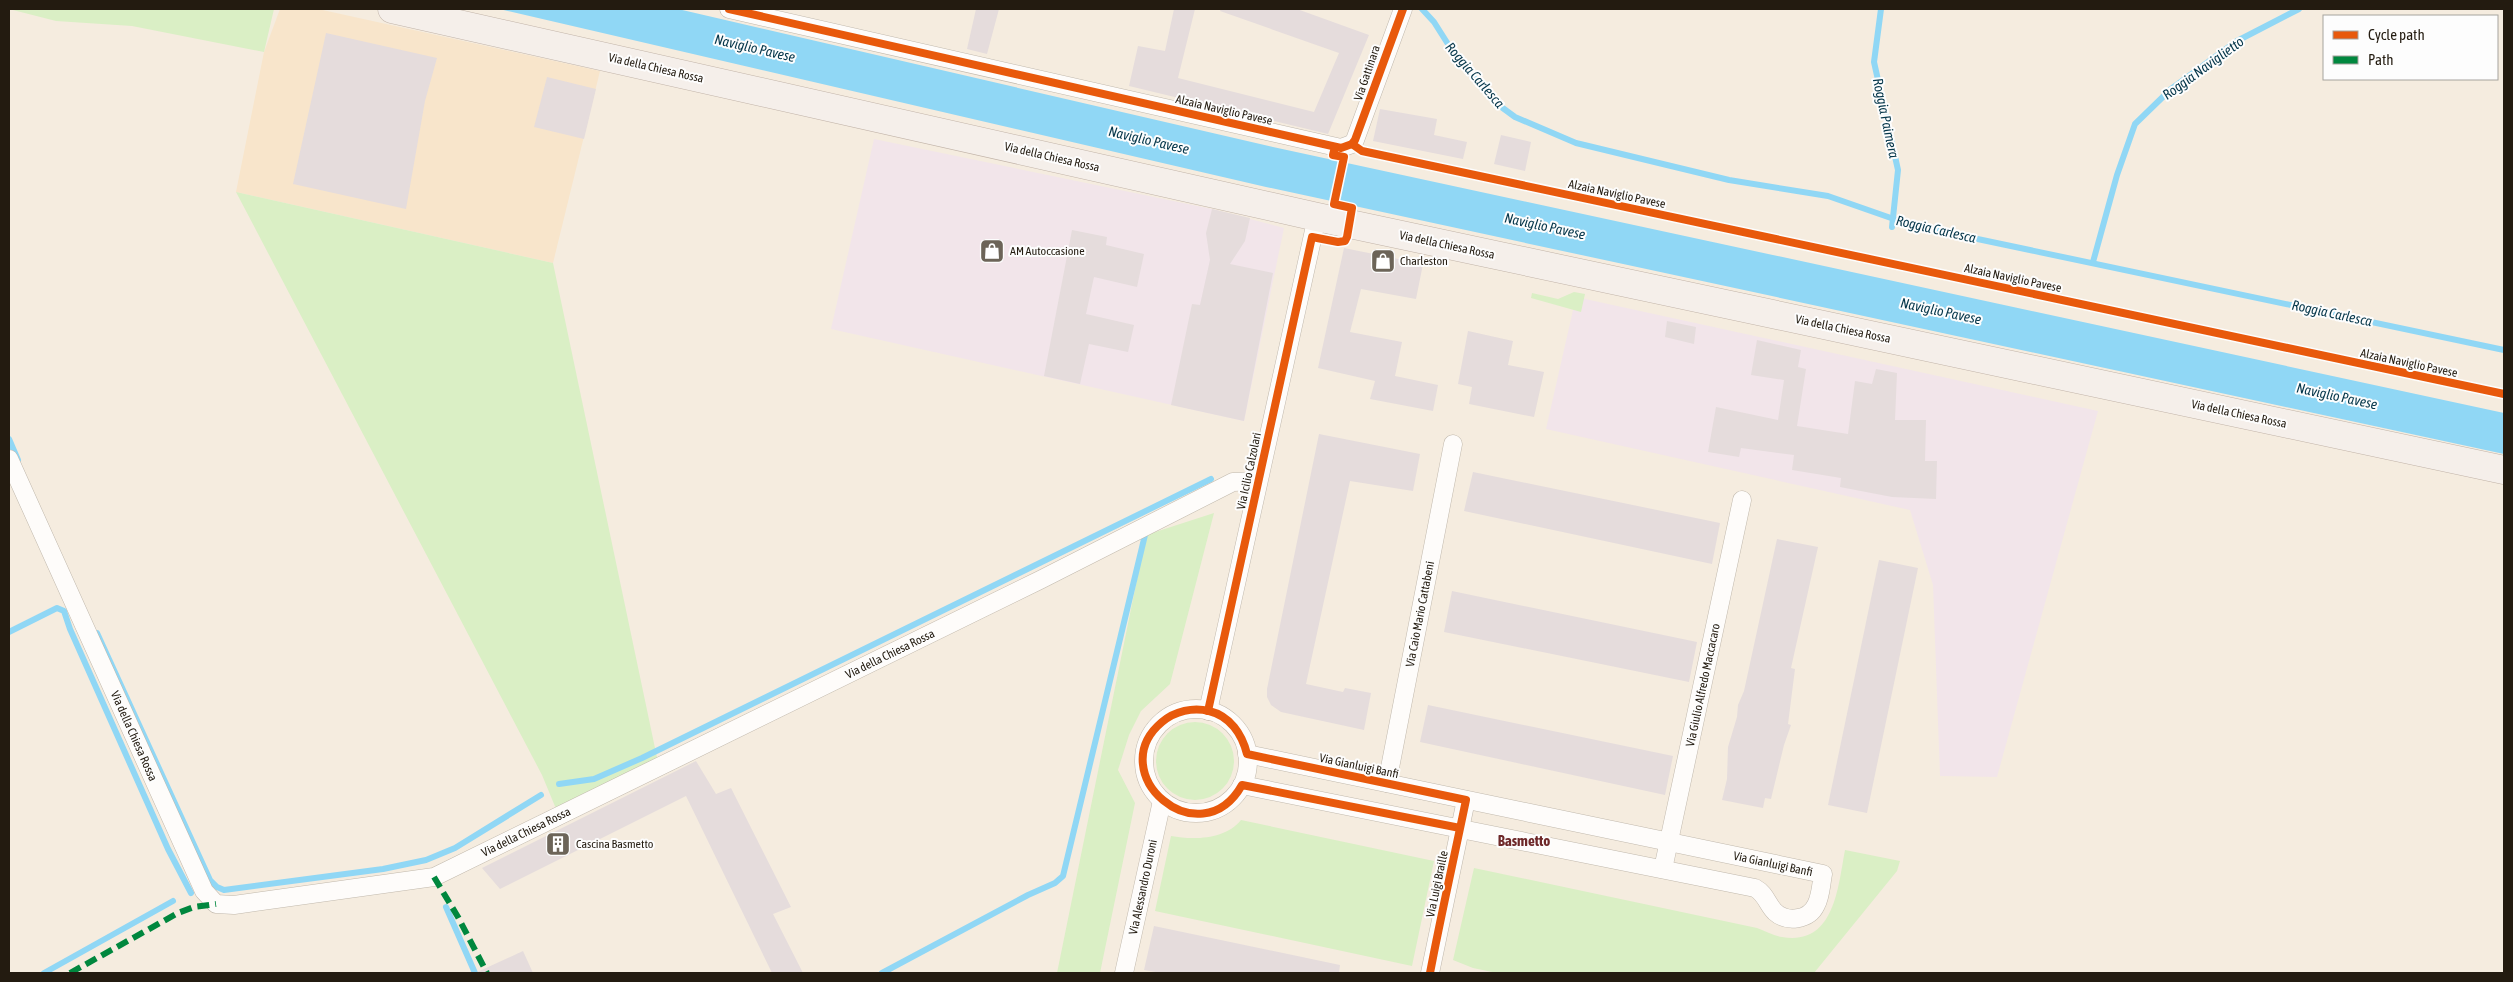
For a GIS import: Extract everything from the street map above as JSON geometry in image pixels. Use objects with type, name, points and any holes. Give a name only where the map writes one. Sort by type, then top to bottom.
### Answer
[{"type":"main road","name":"Via della Chiesa Rossa","points":[[392,9],[1317,217],[2504,470]]},
{"type":"street","name":"Alzaia Naviglio Pavese","points":[[729,9],[1335,147],[1346,147],[1352,144]]},
{"type":"street","name":"Via Gattinara","points":[[1352,144],[1358,134],[1402,9]]},
{"type":"street","name":"Via Icilio Calzolari","points":[[1208,711],[1317,217]]},
{"type":"street","name":"Via Caio Mario Cattabeni","points":[[1387,783],[1453,444]]},
{"type":"street","name":"Via della Chiesa Rossa","points":[[9,459],[204,891],[216,904],[234,905],[434,877],[1048,576],[1233,482],[1258,481]]},
{"type":"street","name":"Via Giulio Alfredo Maccacaro","points":[[1662,869],[1670,842],[1742,500]]},
{"type":"street","points":[[1188,710],[1208,711],[1225,718],[1235,727],[1242,738],[1247,754],[1247,769],[1242,785],[1228,802],[1205,813],[1182,812],[1162,800],[1152,789],[1145,771],[1144,752],[1148,739],[1155,728],[1170,716],[1188,710]]},
{"type":"street","name":"Via Gianluigi Banfi","points":[[1242,785],[1755,888],[1764,895],[1774,911],[1787,918],[1800,918],[1815,908],[1823,874],[1247,754]]},
{"type":"street","name":"Via Alessandro Duroni","points":[[1124,973],[1162,800]]},
{"type":"street","name":"Via Luigi Braille","points":[[1430,973],[1466,800]]},
{"type":"shaded area","points":[[280,9],[318,9],[600,71],[553,263],[236,192],[264,52]]},
{"type":"shaded area","points":[[874,139],[1212,209],[1284,228],[1244,421],[831,329]]},
{"type":"shaded area","points":[[1576,297],[2098,411],[1997,777],[1940,776],[1933,585],[1910,510],[1546,429]]},
{"type":"green space","points":[[9,9],[274,9],[264,52],[132,26],[56,21]]},
{"type":"green space","points":[[236,192],[553,263],[659,767],[559,816],[542,775]]},
{"type":"green space","points":[[1574,292],[1585,294],[1581,312],[1531,298],[1532,293],[1558,299]]},
{"type":"green space","points":[[1214,513],[1170,684],[1141,711],[1129,735],[1118,770],[1135,803],[1100,973],[1057,973],[1146,535]]},
{"type":"green space","points":[[1195,722],[1210,725],[1223,733],[1231,746],[1234,761],[1231,776],[1223,789],[1210,797],[1195,800],[1180,797],[1167,789],[1159,776],[1156,761],[1159,746],[1167,733],[1180,725]]},
{"type":"green space","points":[[1241,820],[1434,861],[1412,966],[1155,911],[1171,836],[1199,838],[1218,835],[1234,827]]},
{"type":"green space","points":[[1845,850],[1900,861],[1897,871],[1814,973],[1497,973],[1473,968],[1453,960],[1474,868],[1757,928],[1782,937],[1800,937],[1813,932],[1823,923],[1831,910],[1840,880]]},
{"type":"water","name":"Naviglio Pavese","points":[[499,9],[678,9],[1273,147],[2504,413],[2504,454],[1266,187]]},
{"type":"building","points":[[976,9],[999,9],[987,54],[967,49]]},
{"type":"building","points":[[1174,9],[1195,9],[1178,78],[1314,112],[1339,53],[1220,11],[1221,9],[1297,9],[1369,35],[1328,134],[1129,86],[1138,46],[1165,51]]},
{"type":"building","points":[[326,33],[437,58],[425,101],[406,209],[293,184]]},
{"type":"building","points":[[547,77],[596,89],[584,139],[534,127]]},
{"type":"building","points":[[1380,109],[1437,119],[1434,135],[1467,142],[1463,159],[1373,141]]},
{"type":"building","points":[[1501,135],[1531,142],[1525,171],[1494,164]]},
{"type":"building","points":[[1212,209],[1250,218],[1245,241],[1230,264],[1273,273],[1244,421],[1171,405],[1192,304],[1200,305],[1210,260],[1206,233]]},
{"type":"building","points":[[1072,230],[1107,237],[1106,245],[1144,254],[1137,287],[1094,277],[1086,314],[1134,325],[1128,352],[1089,344],[1080,384],[1044,376]]},
{"type":"building","points":[[1344,248],[1423,264],[1416,299],[1361,289],[1350,332],[1402,342],[1395,376],[1438,385],[1433,411],[1370,399],[1375,381],[1318,368]]},
{"type":"building","points":[[1667,321],[1696,327],[1694,344],[1665,337]]},
{"type":"building","points":[[1468,331],[1513,341],[1508,365],[1544,372],[1534,417],[1469,404],[1472,387],[1458,384]]},
{"type":"building","points":[[1757,340],[1801,350],[1798,367],[1806,369],[1797,426],[1848,434],[1855,381],[1872,384],[1876,369],[1897,373],[1895,420],[1926,420],[1925,461],[1937,461],[1936,499],[1892,497],[1840,487],[1841,478],[1792,470],[1794,455],[1741,448],[1739,457],[1708,452],[1716,407],[1778,420],[1784,380],[1751,375]]},
{"type":"building","points":[[1319,434],[1420,454],[1413,491],[1350,481],[1306,684],[1343,692],[1345,688],[1371,693],[1364,730],[1281,712],[1271,705],[1267,697],[1267,689]]},
{"type":"building","points":[[1473,472],[1720,523],[1712,564],[1464,511]]},
{"type":"building","points":[[1777,539],[1818,547],[1791,668],[1795,669],[1788,724],[1791,725],[1784,745],[1771,799],[1765,798],[1763,808],[1722,800],[1727,779],[1728,747],[1737,717],[1738,705],[1744,691]]},
{"type":"building","points":[[1879,560],[1918,568],[1867,813],[1828,805]]},
{"type":"building","points":[[1452,591],[1697,642],[1689,682],[1444,632]]},
{"type":"building","points":[[1428,705],[1673,756],[1665,795],[1420,742]]},
{"type":"building","name":"Cascina Basmetto","points":[[696,761],[716,794],[731,788],[791,907],[773,914],[803,973],[772,973],[686,796],[500,889],[482,868]]},
{"type":"building","points":[[1154,926],[1340,965],[1339,973],[1161,973],[1144,970]]},
{"type":"building","points":[[523,951],[533,973],[475,973]]},
{"type":"waterway","name":"Roggia Carlesca","points":[[1422,9],[1434,22],[1453,52],[1484,90],[1500,106],[1515,117],[1576,143],[1729,180],[1828,196],[1911,225],[2504,350]]},
{"type":"waterway","name":"Roggia Paimera","points":[[1881,9],[1874,62],[1898,170],[1892,227]]},
{"type":"waterway","name":"Roggia Naviglietto","points":[[2093,262],[2117,175],[2135,124],[2171,89],[2237,41],[2299,9]]},
{"type":"waterway","points":[[9,439],[18,460]]},
{"type":"waterway","points":[[559,784],[594,779],[642,758],[1211,479]]},
{"type":"waterway","points":[[882,973],[1028,895],[1055,883],[1063,876],[1145,535]]},
{"type":"waterway","points":[[9,632],[57,608],[64,611],[70,629],[168,849],[191,893]]},
{"type":"waterway","points":[[97,633],[210,880],[217,887],[224,890],[383,869],[426,860],[455,848],[541,795]]},
{"type":"waterway","points":[[44,973],[173,901]]},
{"type":"waterway","points":[[446,907],[475,973]]},
{"type":"marked path","points":[[434,877],[458,917],[487,973]]},
{"type":"marked path","points":[[70,973],[178,913],[194,907],[216,904]]},
{"type":"cycle path","points":[[729,9],[1341,148],[1352,144],[1355,140],[1403,9]]},
{"type":"cycle path","points":[[1352,144],[1362,151],[2504,394]]},
{"type":"cycle path","points":[[1208,711],[1312,237],[1338,242],[1345,241],[1347,237],[1352,208],[1334,204],[1344,157],[1333,155],[1335,147]]},
{"type":"cycle path","points":[[1430,973],[1466,800],[1247,754],[1242,740],[1234,727],[1223,717],[1209,711],[1197,709],[1173,715],[1162,722],[1146,742],[1143,764],[1149,784],[1163,800],[1182,811],[1203,814],[1224,806],[1242,785],[1460,828]]},
{"type":"place","name":"AM Autoccasione","points":[[992,251]]},
{"type":"place","name":"Charleston","points":[[1383,261]]},
{"type":"place","name":"Cascina Basmetto","points":[[558,844]]},
{"type":"district","name":"Basmetto","points":[[1524,841]]}]
